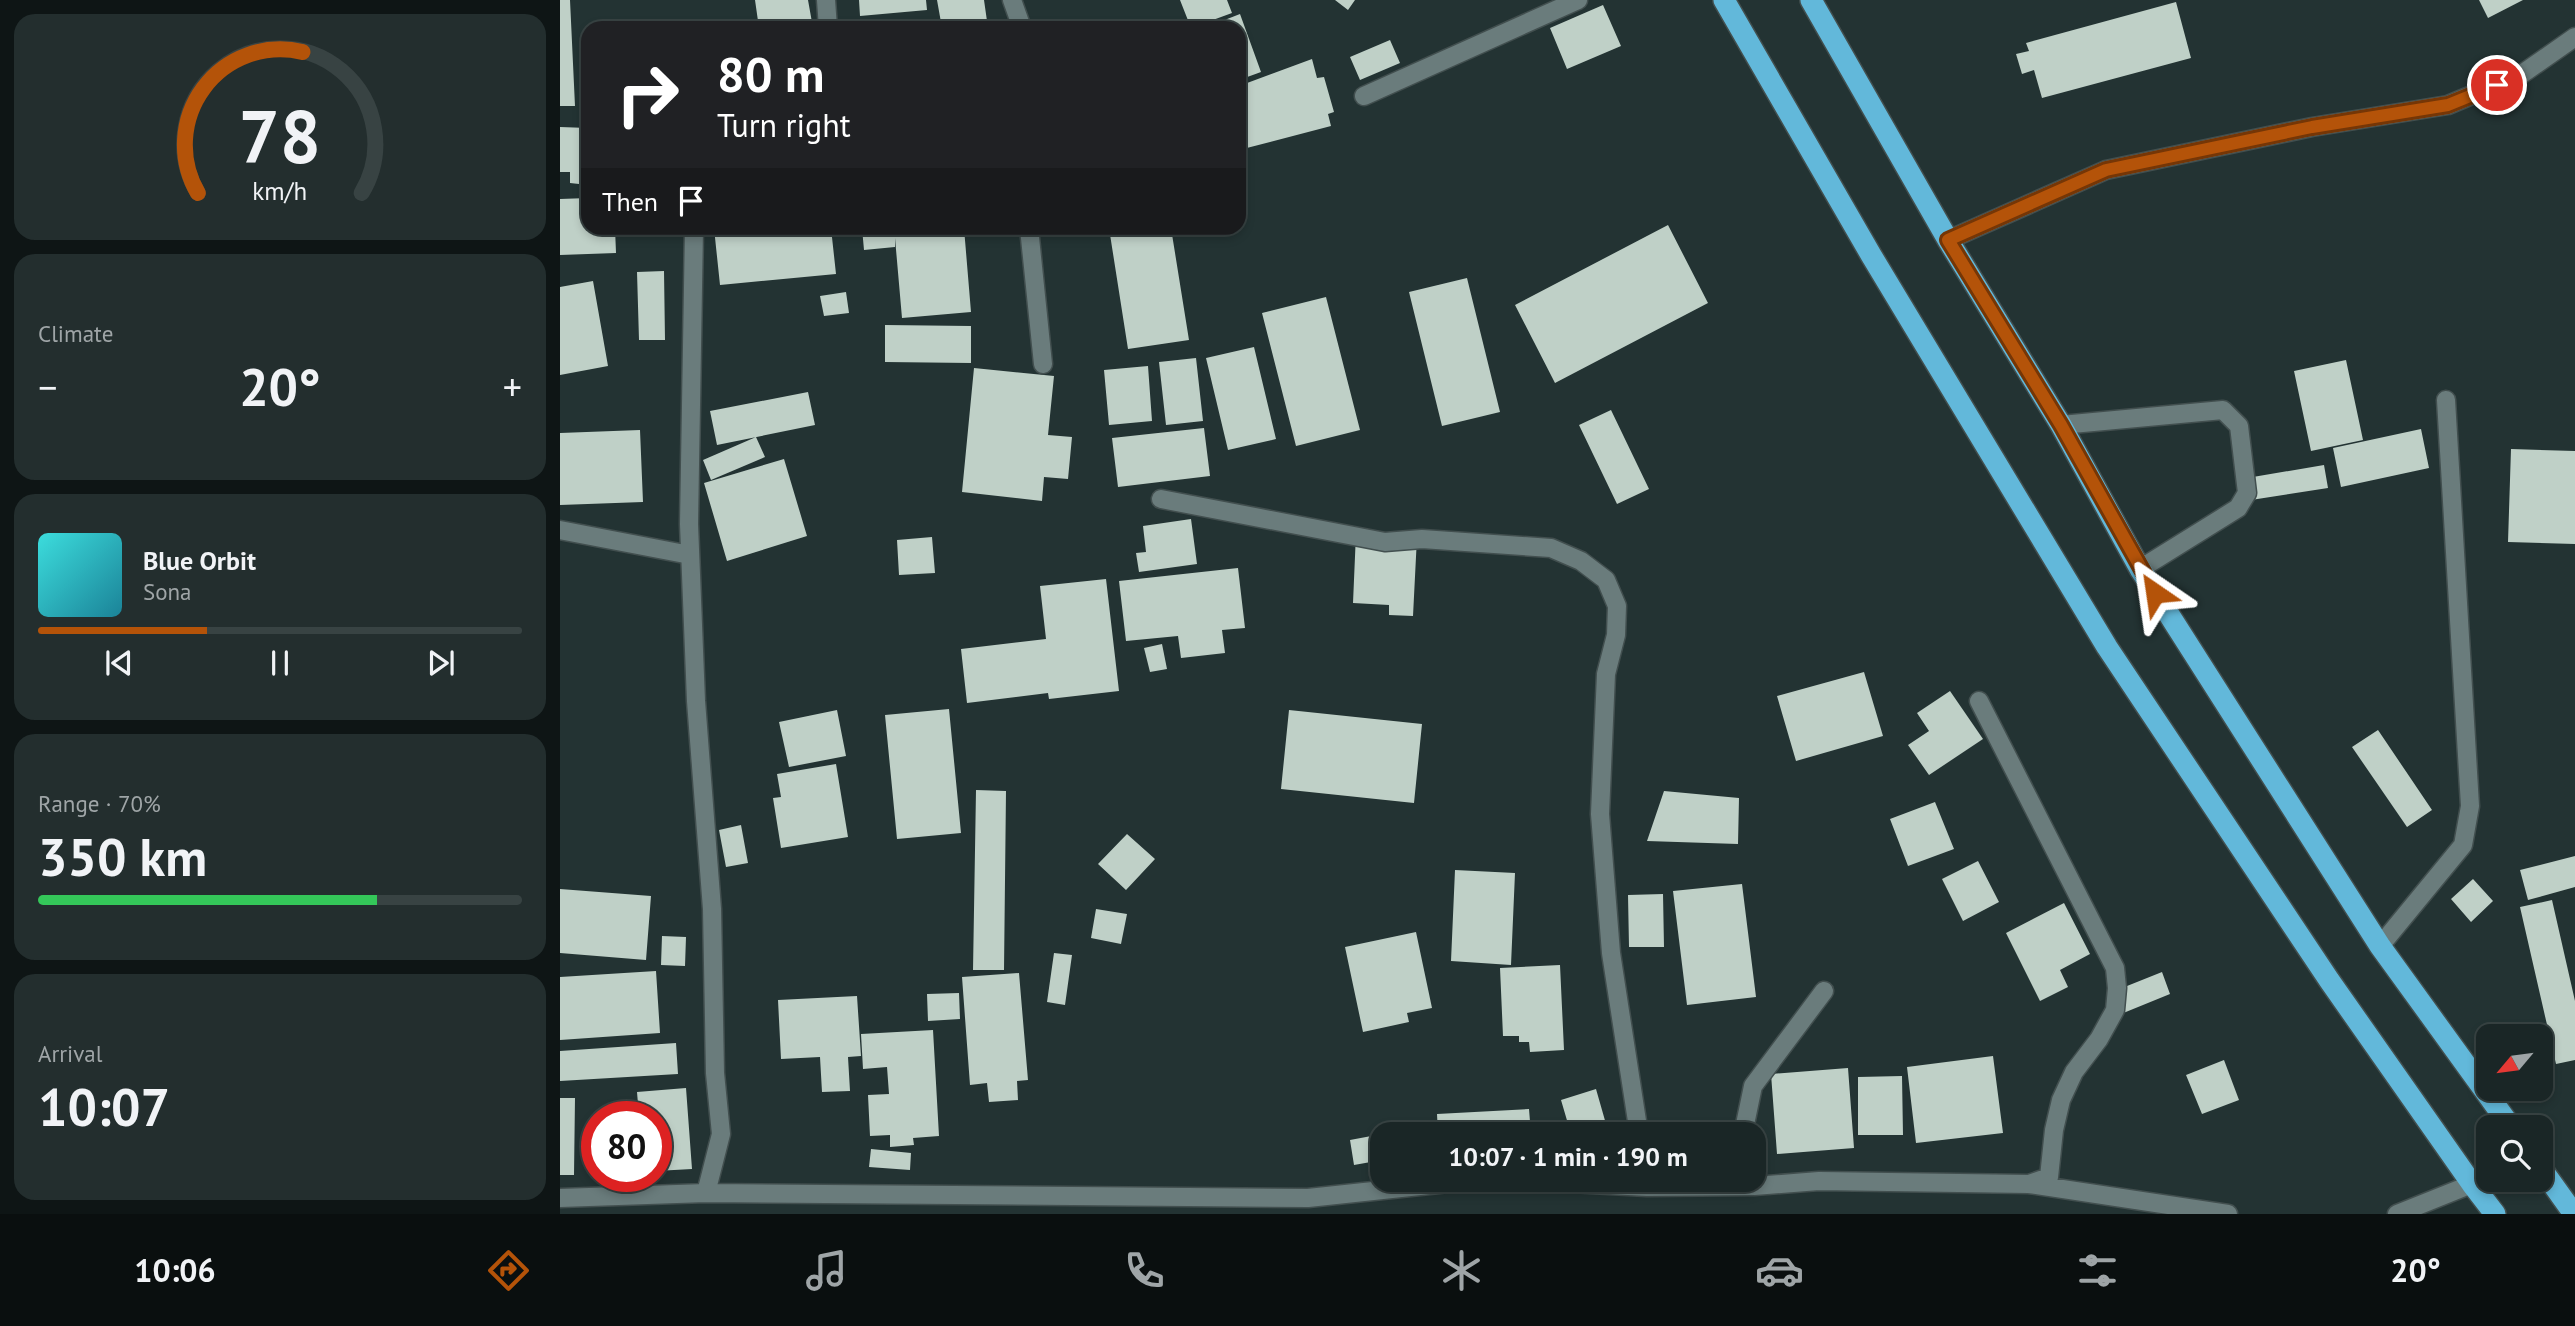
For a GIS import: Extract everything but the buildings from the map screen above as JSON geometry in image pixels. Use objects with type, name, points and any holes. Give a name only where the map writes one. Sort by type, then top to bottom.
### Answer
[{"type":"highway","points":[[1724,0],[1871,255],[2106,647],[2329,980],[2495,1214]]},
{"type":"highway","points":[[1811,0],[1948,240],[2061,425],[2140,569],[2380,946],[2502,1115]]},
{"type":"highway","points":[[2553,1185],[2574,1214]]},
{"type":"street","points":[[826,0],[828,21]]},
{"type":"street","points":[[1012,0],[1020,21]]},
{"type":"street","points":[[1364,96],[1578,0]]},
{"type":"street","points":[[1948,240],[2106,170],[2312,127],[2448,105],[2522,75],[2575,37]]},
{"type":"street","points":[[694,235],[690,555],[696,701],[712,909],[715,1073],[721,1133],[706,1193]]},
{"type":"street","points":[[1029,235],[1043,364]]},
{"type":"street","points":[[2380,946],[2463,845],[2470,806],[2446,400]]},
{"type":"street","points":[[2061,425],[2223,410],[2239,426],[2247,493],[2238,509],[2140,569]]},
{"type":"street","points":[[1161,499],[1385,542],[1422,539],[1551,548],[1581,561],[1606,580],[1617,606],[1617,613],[1616,635],[1606,674],[1600,814],[1611,953],[1637,1122]]},
{"type":"street","points":[[560,530],[690,555]]},
{"type":"street","points":[[1979,701],[2115,968],[2115,1010],[2099,1039],[2074,1072],[2061,1100],[2049,1177],[2029,1184]]},
{"type":"street","points":[[1745,1122],[1754,1086],[1824,991]]},
{"type":"street","points":[[1766,1183],[2029,1184],[2228,1214]]},
{"type":"street","points":[[2404,1213],[2472,1184]]},
{"type":"street","points":[[560,1198],[706,1193],[1308,1198],[1370,1191]]},
{"type":"route","points":[[2155,593],[2061,425],[1948,240],[2106,170],[2312,127],[2448,105],[2497,85]]}]
